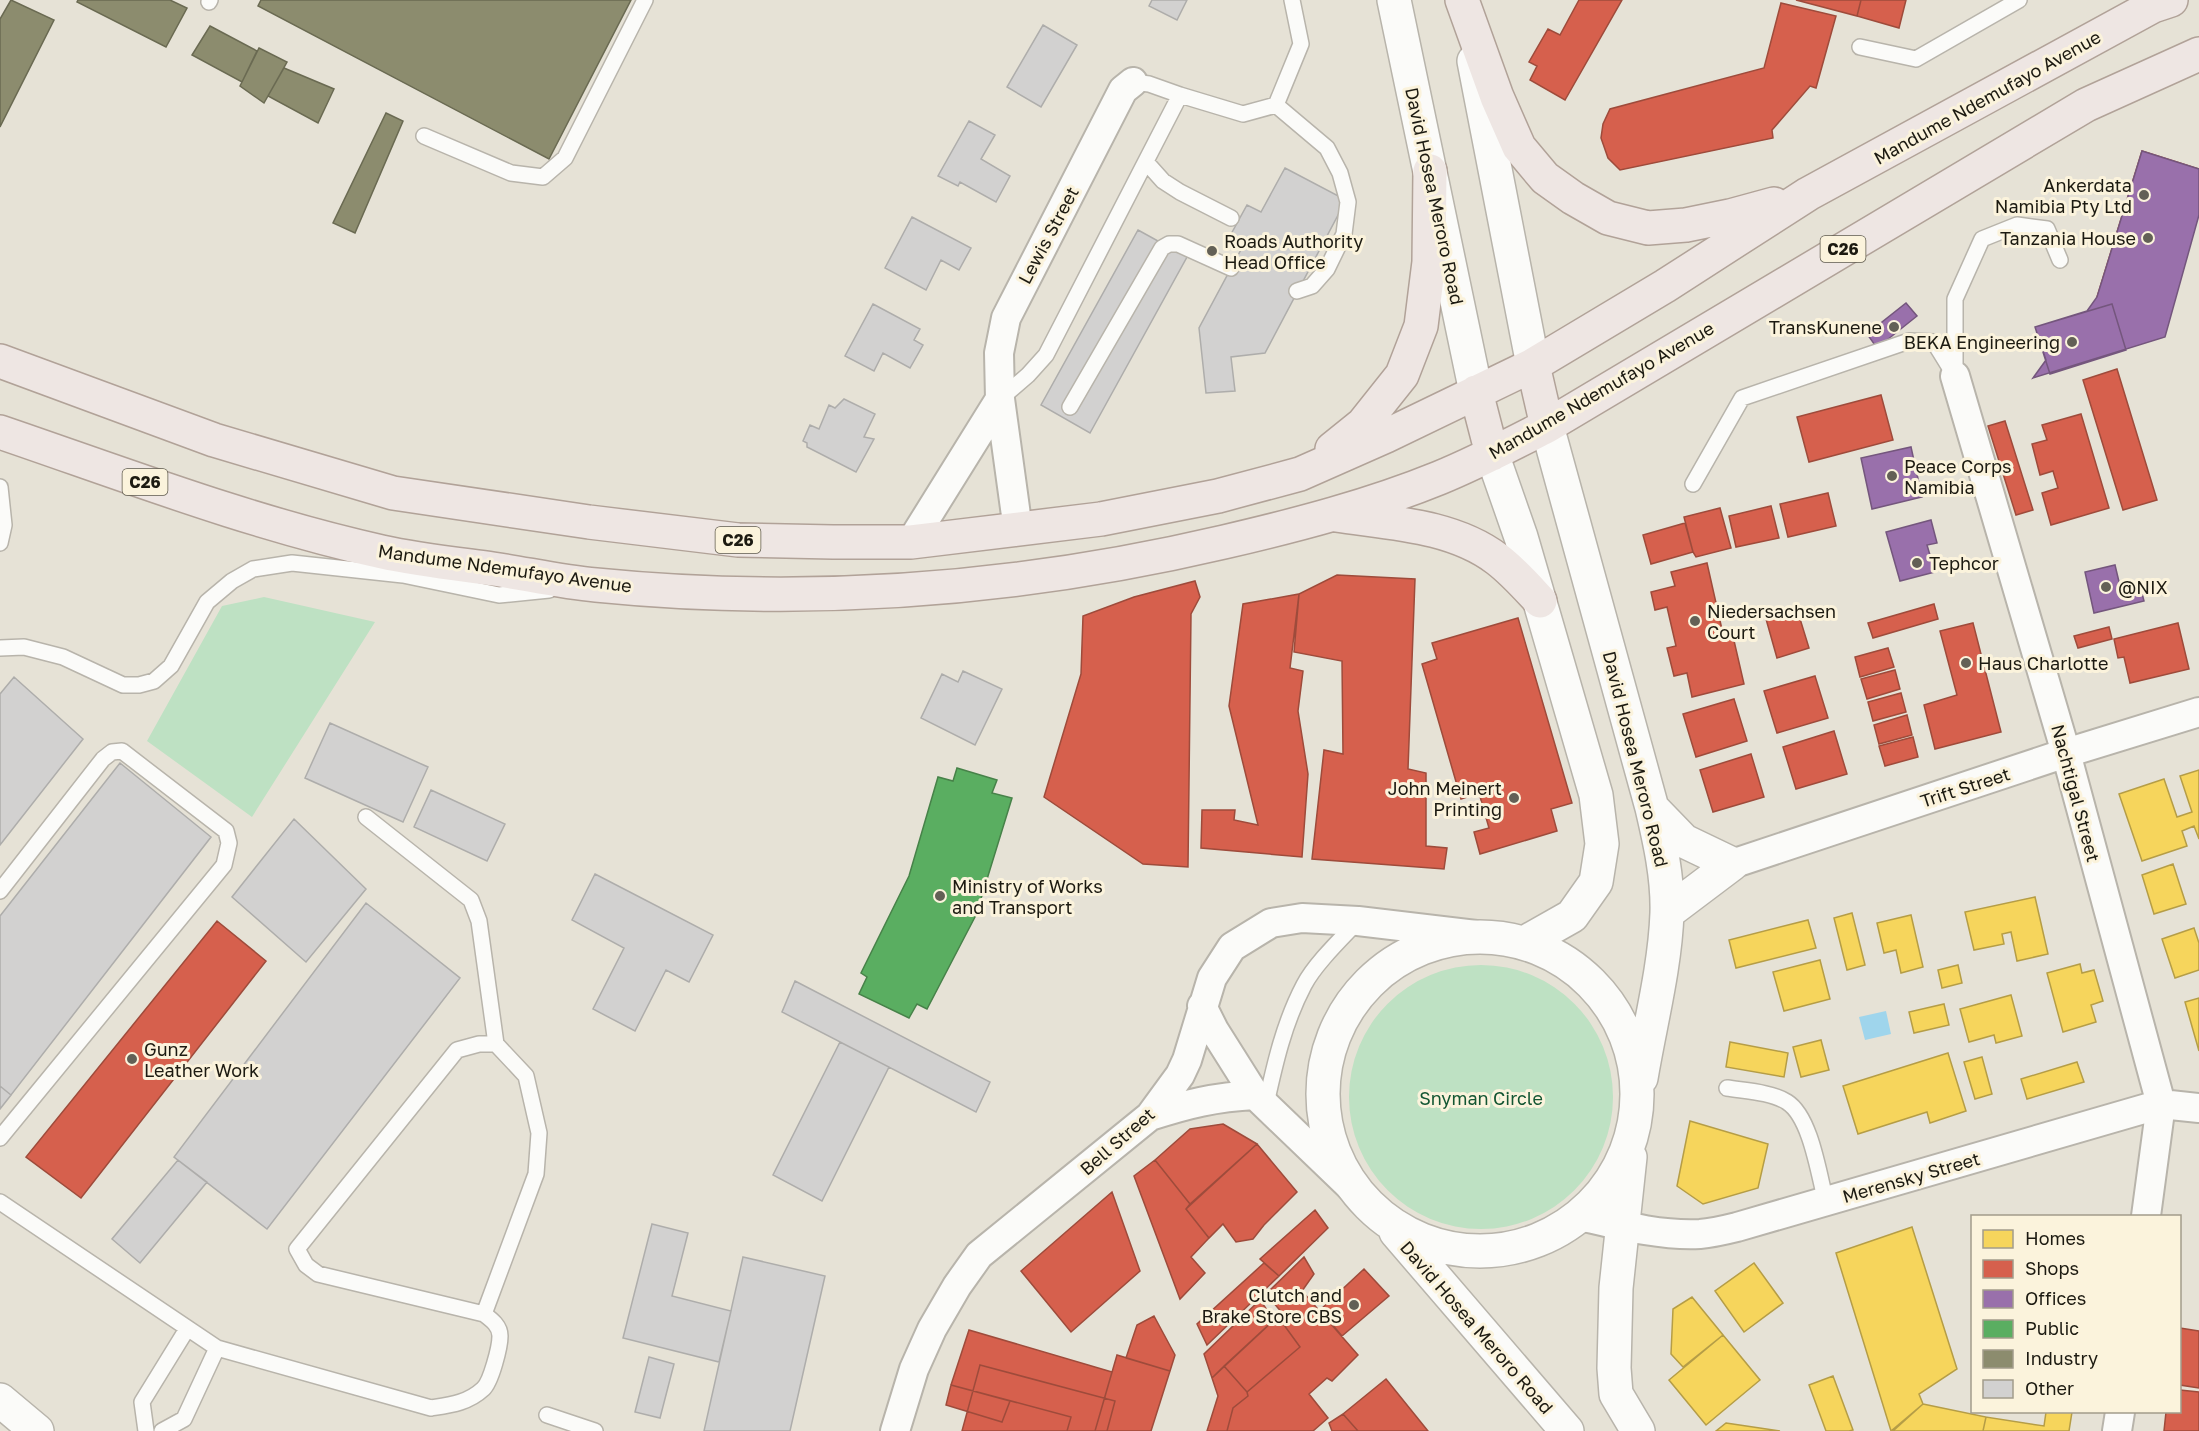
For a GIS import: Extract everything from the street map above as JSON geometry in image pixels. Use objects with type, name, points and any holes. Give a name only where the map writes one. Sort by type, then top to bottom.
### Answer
[{"type":"main road","name":"David Hosea Meroro Road","points":[[1394,0],[1476,392]]},
{"type":"main road","points":[[1462,0],[1497,97],[1519,147],[1545,178],[1608,218],[1648,228],[1686,225],[1730,216],[1808,194]]},
{"type":"main road","points":[[1462,0],[1547,426]]},
{"type":"main road","name":"Mandume Ndemufayo Avenue","points":[[0,361],[214,440],[393,493],[589,522],[738,540],[911,542],[1101,519],[1218,496],[1300,474],[1386,436],[1533,365],[1808,194],[2153,6],[2171,0]]},
{"type":"main road","name":"Mandume Ndemufayo Avenue","points":[[0,432],[263,521],[384,552],[594,585],[751,594],[884,591],[1016,580],[1094,569],[1169,555],[1332,514],[1438,478],[1492,454],[1547,426],[2086,105],[2199,54]]},
{"type":"main road","points":[[1300,474],[1363,424],[1402,375],[1421,326],[1429,262],[1430,171]]},
{"type":"main road","points":[[1476,392],[1492,454],[1521,537],[1596,795],[1602,844],[1596,882],[1572,916],[1526,942]]},
{"type":"main road","name":"David Hosea Meroro Road","points":[[1547,426],[1652,808],[1664,870],[1667,913],[1661,964],[1637,1098]]},
{"type":"main road","points":[[1332,514],[1447,534],[1495,558],[1516,575],[1540,601]]},
{"type":"main road","points":[[1652,808],[1684,841],[1732,864],[1667,913]]},
{"type":"main road","points":[[1633,1132],[1621,1163],[1603,1192],[1580,1216],[1552,1234],[1511,1249],[1468,1252],[1426,1243],[1388,1222],[1356,1192],[1332,1149],[1322,1100],[1328,1050],[1349,1004],[1383,968],[1427,944],[1476,935],[1526,942],[1563,959],[1594,985],[1618,1019],[1633,1057],[1637,1098],[1633,1132],[1621,1226],[1616,1288],[1614,1368],[1617,1394],[1638,1431]]},
{"type":"main road","name":"David Hosea Meroro Road","points":[[1388,1222],[1567,1431]]},
{"type":"main road","points":[[0,1400],[38,1431]]},
{"type":"street","name":"Lewis Street","points":[[1018,530],[1000,399],[999,353],[1006,318],[1123,90],[1133,82]]},
{"type":"street","name":"Nachtigal Street","points":[[1955,376],[2066,753],[2161,1104],[2146,1215]]},
{"type":"street","points":[[911,542],[1000,399]]},
{"type":"street","name":"Trift Street","points":[[1732,864],[2066,753],[2199,712]]},
{"type":"street","name":"Bell Street","points":[[896,1431],[914,1369],[932,1329],[957,1286],[979,1256],[1150,1116],[1180,1075],[1187,1060],[1212,978],[1232,947],[1271,923],[1302,918],[1358,921],[1476,935]]},
{"type":"street","points":[[1202,1006],[1214,1030],[1260,1100],[1356,1192]]},
{"type":"street","points":[[1150,1116],[1191,1103],[1222,1097],[1260,1100]]},
{"type":"street","name":"Merensky Street","points":[[1580,1216],[1621,1226],[1671,1233],[1701,1234],[1737,1227],[1826,1202],[2161,1104],[2199,1108]]},
{"type":"street","points":[[2117,1431],[2120,1413]]},
{"type":"lane","points":[[424,136],[511,173],[543,177],[565,158],[645,0]]},
{"type":"lane","points":[[1276,105],[1301,44],[1292,0]]},
{"type":"lane","points":[[1860,47],[1916,59],[2019,0]]},
{"type":"lane","points":[[2056,59],[2119,7]]},
{"type":"lane","points":[[1133,82],[1149,84],[1243,114],[1276,105]]},
{"type":"lane","points":[[1000,399],[1028,375],[1046,355],[1180,94]]},
{"type":"lane","points":[[1276,105],[1327,148],[1340,173],[1348,202],[1344,234],[1327,269],[1312,286],[1297,291]]},
{"type":"lane","points":[[1146,162],[1163,181],[1231,218]]},
{"type":"lane","points":[[1955,376],[1955,299],[1982,238],[2017,225],[2047,229],[2060,260]]},
{"type":"lane","points":[[1070,407],[1162,248],[1169,244],[1189,248],[1231,268]]},
{"type":"lane","points":[[1693,484],[1742,398],[1909,341],[1934,342],[1955,376]]},
{"type":"lane","points":[[0,487],[4,525],[0,543]]},
{"type":"lane","points":[[0,648],[24,647],[63,657],[123,684],[154,681],[171,666],[207,602],[232,581],[254,569],[292,563],[403,575],[499,595],[594,585]]},
{"type":"lane","points":[[0,891],[103,759],[112,752],[122,751],[226,831],[229,843],[224,865],[0,1138]]},
{"type":"lane","points":[[366,817],[471,900],[479,921],[496,1044],[526,1076],[539,1133],[536,1174],[484,1314]]},
{"type":"lane","points":[[1260,1100],[1278,1047],[1305,984],[1338,941],[1358,921]]},
{"type":"lane","points":[[0,1202],[217,1348],[431,1408],[463,1402],[484,1389],[490,1381],[500,1336],[495,1323],[484,1314],[318,1274],[306,1265],[297,1249],[457,1050],[479,1044],[496,1044]]},
{"type":"lane","points":[[1727,1088],[1787,1102],[1798,1113],[1814,1155],[1826,1202]]},
{"type":"lane","points":[[146,1431],[142,1402],[187,1329]]},
{"type":"lane","points":[[162,1431],[184,1419],[217,1348]]},
{"type":"lane","points":[[547,1415],[595,1431]]},
{"type":"green space","points":[[264,597],[375,622],[252,817],[147,741],[222,606]]},
{"type":"green space","name":"Snyman Circle","points":[[1481,965],[1507,968],[1531,975],[1565,995],[1583,1013],[1603,1047],[1610,1071],[1613,1097],[1610,1123],[1603,1147],[1583,1181],[1565,1199],[1531,1219],[1507,1226],[1481,1229],[1455,1226],[1431,1219],[1397,1199],[1379,1181],[1359,1147],[1352,1123],[1349,1097],[1352,1071],[1359,1047],[1379,1013],[1397,995],[1431,975],[1455,968]]},
{"type":"water","points":[[1886,1011],[1891,1034],[1865,1040],[1859,1017]]},
{"type":"building: Homes","points":[[2199,770],[2199,839],[2194,826],[2182,831],[2187,846],[2142,861],[2119,794],[2164,779],[2177,817],[2192,812],[2180,776]]},
{"type":"building: Homes","points":[[2173,864],[2186,904],[2154,914],[2142,875]]},
{"type":"building: Homes","points":[[2035,897],[2048,954],[2017,961],[2011,932],[2002,934],[2004,944],[1974,950],[1965,912]]},
{"type":"building: Homes","points":[[1852,913],[1865,965],[1847,970],[1834,918]]},
{"type":"building: Homes","points":[[1911,915],[1923,967],[1901,973],[1896,950],[1884,953],[1877,923]]},
{"type":"building: Homes","points":[[1808,920],[1816,948],[1736,968],[1729,940]]},
{"type":"building: Homes","points":[[2194,928],[2199,943],[2199,970],[2175,978],[2162,939]]},
{"type":"building: Homes","points":[[1820,960],[1830,999],[1784,1011],[1773,972]]},
{"type":"building: Homes","points":[[2080,964],[2082,973],[2094,970],[2103,1001],[2091,1005],[2096,1022],[2063,1032],[2047,973]]},
{"type":"building: Homes","points":[[1958,965],[1962,983],[1942,988],[1938,970]]},
{"type":"building: Homes","points":[[2011,995],[2022,1036],[1996,1043],[1994,1035],[1969,1042],[1960,1009]]},
{"type":"building: Homes","points":[[2199,998],[2199,1051],[2185,1002]]},
{"type":"building: Homes","points":[[1944,1004],[1949,1025],[1914,1033],[1909,1012]]},
{"type":"building: Homes","points":[[1821,1040],[1829,1070],[1801,1077],[1793,1047]]},
{"type":"building: Homes","points":[[1730,1042],[1788,1053],[1784,1077],[1726,1067]]},
{"type":"building: Homes","points":[[1948,1053],[1966,1111],[1930,1123],[1927,1112],[1858,1134],[1843,1086]]},
{"type":"building: Homes","points":[[1982,1057],[1992,1094],[1975,1099],[1964,1062]]},
{"type":"building: Homes","points":[[2077,1062],[2084,1082],[2027,1099],[2021,1079]]},
{"type":"building: Homes","points":[[1690,1121],[1768,1144],[1758,1188],[1703,1204],[1677,1186]]},
{"type":"building: Homes","points":[[1912,1227],[1957,1369],[1919,1394],[1923,1404],[1891,1431],[1836,1253]]},
{"type":"building: Homes","points":[[1754,1263],[1783,1303],[1744,1332],[1715,1291]]},
{"type":"building: Homes","points":[[1692,1297],[1723,1335],[1683,1367],[1671,1354],[1673,1309]]},
{"type":"building: Homes","points":[[1723,1335],[1760,1380],[1706,1425],[1669,1380]]},
{"type":"building: Homes","points":[[1833,1376],[1853,1430],[1826,1431],[1809,1385]]},
{"type":"building: Homes","points":[[1923,1404],[1986,1417],[1983,1431],[1893,1431]]},
{"type":"building: Homes","points":[[2046,1413],[2072,1413],[2069,1431],[1983,1431],[1986,1417],[2044,1426]]},
{"type":"building: Homes","points":[[1726,1423],[1780,1431],[1716,1431]]},
{"type":"building: Shops","points":[[1579,0],[1622,0],[1565,100],[1530,80],[1537,66],[1529,62],[1548,29],[1560,35]]},
{"type":"building: Shops","points":[[1796,0],[1861,0],[1857,16]]},
{"type":"building: Shops","points":[[1861,0],[1906,0],[1899,28],[1857,16]]},
{"type":"building: Shops","points":[[1781,3],[1836,16],[1816,88],[1810,86],[1772,130],[1773,138],[1620,170],[1608,158],[1601,138],[1603,124],[1610,109],[1764,68]]},
{"type":"building: Shops","name":"Tanzania House","points":[[2142,151],[2199,169],[2199,179],[2158,316],[2097,297]]},
{"type":"building: Shops","points":[[2117,369],[2157,500],[2123,510],[2083,380]]},
{"type":"building: Shops","points":[[1881,395],[1893,440],[1809,462],[1797,417]]},
{"type":"building: Shops","points":[[2081,414],[2109,508],[2051,525],[2042,493],[2058,488],[2053,471],[2040,475],[2032,444],[2047,440],[2042,425]]},
{"type":"building: Shops","points":[[2005,421],[2033,510],[2016,515],[1988,426]]},
{"type":"building: Shops","points":[[1828,493],[1836,526],[1788,537],[1780,504]]},
{"type":"building: Shops","points":[[1771,506],[1779,538],[1736,547],[1729,516]]},
{"type":"building: Shops","points":[[1720,508],[1731,548],[1696,557],[1684,517]]},
{"type":"building: Shops","points":[[1685,523],[1693,552],[1651,564],[1643,535]]},
{"type":"building: Shops","name":"Niedersachsen Court","points":[[1707,563],[1723,634],[1732,632],[1744,684],[1692,697],[1687,673],[1674,676],[1667,648],[1676,646],[1667,607],[1655,610],[1651,592],[1675,586],[1671,572]]},
{"type":"building: Shops","points":[[1337,575],[1415,579],[1408,769],[1426,773],[1426,846],[1447,848],[1444,869],[1312,859],[1324,750],[1343,754],[1342,661],[1294,652],[1299,594]]},
{"type":"building: Shops","points":[[1195,581],[1200,597],[1191,614],[1188,867],[1143,864],[1044,797],[1081,674],[1083,616],[1134,597]]},
{"type":"building: Shops","points":[[1299,594],[1290,668],[1303,671],[1298,711],[1308,774],[1302,857],[1201,848],[1202,810],[1235,810],[1234,820],[1258,825],[1229,706],[1243,604]]},
{"type":"building: Shops","points":[[1934,604],[1938,619],[1873,638],[1868,623]]},
{"type":"building: Shops","points":[[1797,609],[1809,648],[1777,658],[1766,619]]},
{"type":"building: Shops","points":[[1518,618],[1572,803],[1551,809],[1557,831],[1480,854],[1474,832],[1489,828],[1479,793],[1461,799],[1422,664],[1437,659],[1432,643]]},
{"type":"building: Shops","name":"Haus Charlotte","points":[[1973,623],[2001,732],[1935,749],[1924,705],[1957,695],[1940,631]]},
{"type":"building: Shops","points":[[2178,623],[2189,669],[2130,683],[2124,657],[2118,658],[2114,639]]},
{"type":"building: Shops","points":[[2109,627],[2112,639],[2078,648],[2074,636]]},
{"type":"building: Shops","points":[[1888,648],[1894,667],[1860,677],[1855,657]]},
{"type":"building: Shops","points":[[1895,670],[1900,689],[1867,699],[1861,679]]},
{"type":"building: Shops","points":[[1815,676],[1828,718],[1777,733],[1764,691]]},
{"type":"building: Shops","points":[[1901,693],[1906,712],[1873,721],[1868,702]]},
{"type":"building: Shops","points":[[1734,699],[1747,741],[1696,757],[1683,714]]},
{"type":"building: Shops","points":[[1907,715],[1912,735],[1879,744],[1874,725]]},
{"type":"building: Shops","points":[[1834,731],[1847,774],[1796,789],[1783,747]]},
{"type":"building: Shops","points":[[1913,737],[1918,757],[1885,766],[1879,746]]},
{"type":"building: Shops","points":[[1751,754],[1764,797],[1713,812],[1700,770]]},
{"type":"building: Shops","points":[[217,921],[266,961],[81,1198],[26,1157]]},
{"type":"building: Shops","points":[[1223,1124],[1257,1144],[1190,1204],[1155,1160],[1190,1129]]},
{"type":"building: Shops","points":[[1257,1144],[1297,1192],[1253,1239],[1236,1242],[1223,1224],[1209,1238],[1186,1209]]},
{"type":"building: Shops","points":[[1155,1160],[1190,1204],[1186,1209],[1209,1238],[1191,1257],[1205,1273],[1180,1299],[1134,1176]]},
{"type":"building: Shops","points":[[1112,1192],[1140,1271],[1071,1332],[1021,1271]]},
{"type":"building: Shops","points":[[1315,1210],[1328,1228],[1279,1276],[1260,1259]]},
{"type":"building: Shops","points":[[1304,1257],[1314,1274],[1302,1291],[1358,1355],[1332,1381],[1327,1378],[1309,1394],[1328,1418],[1313,1431],[1227,1431],[1233,1408],[1248,1396],[1247,1392],[1300,1347],[1284,1325],[1289,1321],[1266,1294]]},
{"type":"building: Shops","points":[[1264,1263],[1279,1276],[1207,1345],[1197,1324]]},
{"type":"building: Shops","points":[[1364,1269],[1389,1296],[1342,1336],[1320,1310]]},
{"type":"building: Shops","points":[[1260,1300],[1274,1320],[1212,1378],[1204,1354]]},
{"type":"building: Shops","points":[[1154,1316],[1175,1355],[1170,1371],[1126,1358],[1137,1325]]},
{"type":"building: Shops","points":[[1274,1320],[1284,1325],[1300,1347],[1247,1392],[1224,1366]]},
{"type":"building: Shops","points":[[2181,1328],[2199,1331],[2199,1388],[2181,1385]]},
{"type":"building: Shops","points":[[969,1330],[1112,1372],[1095,1431],[1067,1431],[1071,1417],[951,1385]]},
{"type":"building: Shops","points":[[1117,1355],[1170,1371],[1151,1431],[1095,1431]]},
{"type":"building: Shops","points":[[980,1365],[1115,1401],[1107,1431],[962,1431]]},
{"type":"building: Shops","points":[[1224,1366],[1248,1396],[1233,1408],[1227,1431],[1207,1431],[1218,1396],[1212,1378]]},
{"type":"building: Shops","points":[[1386,1379],[1428,1431],[1358,1431],[1343,1414]]},
{"type":"building: Shops","points":[[951,1385],[1010,1401],[1002,1422],[946,1405]]},
{"type":"building: Shops","points":[[2181,1390],[2199,1392],[2199,1431],[2164,1431],[2166,1413],[2181,1413]]},
{"type":"building: Shops","points":[[1343,1414],[1358,1431],[1332,1431],[1329,1423]]},
{"type":"building: Offices","points":[[2142,151],[2199,169],[2199,215],[2165,337],[2033,378],[2046,360],[2035,327],[2087,311],[2097,297]]},
{"type":"building: Offices","points":[[1906,303],[1917,316],[1877,348],[1867,334]]},
{"type":"building: Offices","points":[[2112,304],[2126,350],[2050,374],[2035,327]]},
{"type":"building: Offices","points":[[1911,447],[1922,497],[1872,509],[1861,458]]},
{"type":"building: Offices","points":[[1931,520],[1937,543],[1927,545],[1935,572],[1900,581],[1886,532]]},
{"type":"building: Offices","points":[[2115,565],[2120,586],[2139,582],[2144,601],[2094,613],[2085,572]]},
{"type":"building: Public","name":"Ministry of Works and Transport","points":[[957,768],[997,780],[992,793],[1012,798],[976,915],[927,1009],[917,1004],[909,1018],[859,994],[867,977],[861,973],[909,876],[938,777],[953,781]]},
{"type":"building: Industry","points":[[11,0],[54,20],[0,127],[0,19]]},
{"type":"building: Industry","points":[[78,0],[170,0],[187,8],[166,47],[77,2]]},
{"type":"building: Industry","points":[[261,0],[631,0],[549,159],[258,6]]},
{"type":"building: Industry","points":[[210,26],[257,51],[242,82],[192,55]]},
{"type":"building: Industry","points":[[259,48],[287,62],[264,103],[240,86]]},
{"type":"building: Industry","points":[[284,68],[334,89],[318,123],[268,96]]},
{"type":"building: Industry","points":[[386,113],[403,121],[355,233],[333,223]]},
{"type":"building: Other","points":[[1152,0],[1187,0],[1177,20],[1149,6]]},
{"type":"building: Other","points":[[1043,25],[1077,45],[1041,107],[1007,87]]},
{"type":"building: Other","points":[[969,121],[995,135],[981,159],[1010,176],[996,202],[960,182],[958,186],[938,176]]},
{"type":"building: Other","points":[[1285,168],[1346,200],[1265,353],[1231,357],[1235,391],[1206,393],[1199,328],[1244,244],[1230,236],[1247,205],[1261,212]]},
{"type":"building: Other","points":[[912,217],[971,248],[959,270],[941,260],[926,290],[885,268]]},
{"type":"building: Other","points":[[1138,230],[1187,257],[1090,433],[1041,405]]},
{"type":"building: Other","points":[[873,304],[920,329],[914,340],[923,345],[910,368],[883,353],[874,371],[845,356]]},
{"type":"building: Other","points":[[844,399],[875,414],[864,437],[874,439],[856,472],[807,447],[807,443],[803,441],[810,425],[819,429],[829,405],[835,408]]},
{"type":"building: Other","points":[[963,671],[1002,689],[975,745],[921,718],[942,674],[958,682]]},
{"type":"building: Other","points":[[14,677],[83,739],[0,845],[0,694]]},
{"type":"building: Other","points":[[330,723],[428,767],[403,822],[305,778]]},
{"type":"building: Other","points":[[120,763],[211,837],[11,1095],[0,1086],[0,916]]},
{"type":"building: Other","points":[[431,790],[505,824],[487,861],[414,827]]},
{"type":"building: Other","points":[[294,819],[366,889],[306,962],[232,897]]},
{"type":"building: Other","points":[[595,874],[713,935],[689,982],[666,970],[635,1031],[593,1009],[624,948],[572,920]]},
{"type":"building: Other","points":[[366,903],[460,978],[267,1229],[174,1157]]},
{"type":"building: Other","points":[[795,981],[990,1082],[976,1112],[782,1012]]},
{"type":"building: Other","points":[[840,1042],[889,1067],[822,1201],[773,1175]]},
{"type":"building: Other","points":[[0,1086],[11,1095],[0,1109]]},
{"type":"building: Other","points":[[178,1160],[207,1182],[140,1263],[112,1239]]},
{"type":"building: Other","points":[[652,1224],[688,1233],[672,1296],[731,1311],[719,1362],[623,1338]]},
{"type":"building: Other","points":[[743,1257],[825,1276],[790,1431],[704,1431]]},
{"type":"building: Other","points":[[649,1357],[674,1364],[660,1418],[635,1412]]},
{"type":"place","name":"Ankerdata Namibia Pty Ltd","points":[[2144,195]]},
{"type":"place","name":"Tanzania House","points":[[2148,238]]},
{"type":"place","name":"Roads Authority Head Office","points":[[1212,251]]},
{"type":"place","name":"TransKunene","points":[[1894,327]]},
{"type":"place","name":"BEKA Engineering","points":[[2072,342]]},
{"type":"place","name":"Peace Corps Namibia","points":[[1892,476]]},
{"type":"place","name":"Tephcor","points":[[1917,563]]},
{"type":"place","name":"@NIX","points":[[2106,587]]},
{"type":"place","name":"Niedersachsen Court","points":[[1695,621]]},
{"type":"place","name":"Haus Charlotte","points":[[1966,663]]},
{"type":"place","name":"John Meinert Printing","points":[[1514,798]]},
{"type":"place","name":"Ministry of Works and Transport","points":[[940,896]]},
{"type":"place","name":"Gunz Leather Work","points":[[132,1059]]},
{"type":"place","name":"Clutch and Brake Store CBS","points":[[1354,1305]]}]
